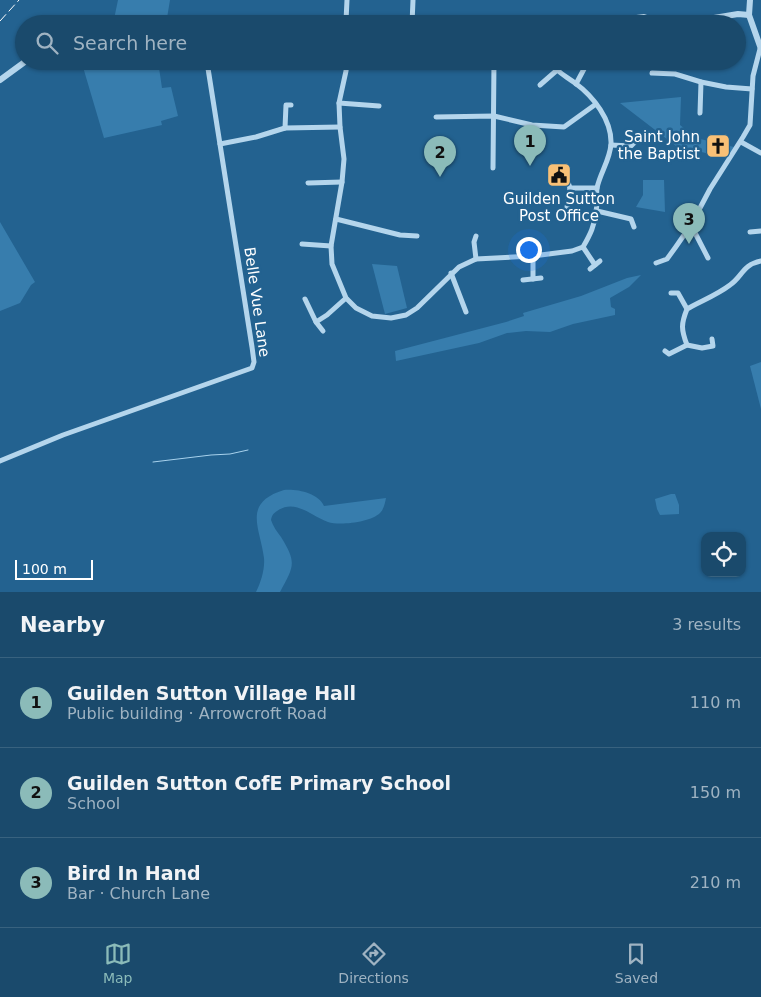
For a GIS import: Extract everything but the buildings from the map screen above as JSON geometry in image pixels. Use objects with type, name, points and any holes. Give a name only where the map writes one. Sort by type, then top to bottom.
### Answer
[{"type":"street","points":[[347,0],[350,11],[348,15]]},
{"type":"street","points":[[412,15],[413,0]]},
{"type":"street","points":[[656,263],[667,259],[691,225],[710,189],[750,125],[752,88],[761,49],[749,15],[750,0]]},
{"type":"street","points":[[732,15],[749,15]]},
{"type":"street","points":[[0,80],[15,69]]},
{"type":"street","name":"Belle Vue Lane","points":[[0,461],[63,435],[252,368],[254,362],[252,347],[220,144],[212,70]]},
{"type":"street","points":[[346,70],[339,104],[344,159],[342,182],[330,246],[332,264],[346,298],[356,308],[372,316],[391,318],[406,315],[417,308],[451,273],[476,259],[533,256],[572,251],[584,247],[593,230],[597,210],[597,188],[611,145],[610,131],[606,119],[596,104],[576,84],[556,71],[542,81]]},
{"type":"street","points":[[494,70],[494,168]]},
{"type":"street","points":[[576,84],[583,70]]},
{"type":"street","points":[[652,73],[675,74],[701,82],[752,88]]},
{"type":"street","points":[[700,112],[701,82]]},
{"type":"street","points":[[339,104],[379,106]]},
{"type":"street","points":[[436,117],[494,116],[532,125],[564,126],[596,104]]},
{"type":"street","points":[[285,128],[286,105],[291,105]]},
{"type":"street","points":[[220,144],[256,137],[285,128],[340,127]]},
{"type":"street","points":[[611,145],[633,149],[637,140]]},
{"type":"street","points":[[740,142],[761,153]]},
{"type":"street","points":[[312,183],[342,182]]},
{"type":"street","points":[[566,214],[570,188],[568,182]]},
{"type":"street","points":[[570,188],[597,188]]},
{"type":"street","points":[[597,210],[631,218],[634,227]]},
{"type":"street","points":[[336,219],[400,235],[416,236]]},
{"type":"street","points":[[691,225],[708,258]]},
{"type":"street","points":[[409,235],[410,229]]},
{"type":"street","points":[[750,232],[761,231]]},
{"type":"street","points":[[476,236],[472,242],[476,259]]},
{"type":"street","points":[[306,243],[330,246]]},
{"type":"street","points":[[584,247],[597,263],[590,269]]},
{"type":"street","points":[[533,256],[534,279]]},
{"type":"street","points":[[687,345],[682,333],[682,323],[687,309],[732,284],[745,268],[752,263],[761,261]]},
{"type":"street","points":[[451,273],[466,312]]},
{"type":"street","points":[[524,280],[541,278]]},
{"type":"street","points":[[678,293],[682,288]]},
{"type":"street","points":[[671,293],[678,293]]},
{"type":"street","points":[[678,293],[687,309]]},
{"type":"street","points":[[316,322],[346,298]]},
{"type":"street","points":[[305,299],[316,322],[323,331]]},
{"type":"street","points":[[671,362],[667,352],[687,345],[702,348],[716,346],[712,339]]},
{"type":"shaded area","points":[[118,0],[170,0],[168,15],[115,15]]},
{"type":"shaded area","points":[[84,70],[159,70],[162,88],[171,87],[178,116],[161,121],[162,125],[104,138]]},
{"type":"shaded area","points":[[681,97],[680,125],[696,138],[734,147],[727,158],[676,146],[620,103]]},
{"type":"shaded area","points":[[643,180],[664,180],[665,212],[636,207],[643,195]]},
{"type":"shaded area","points":[[0,222],[35,282],[31,285],[20,303],[0,311]]},
{"type":"shaded area","points":[[372,264],[397,266],[407,308],[385,314]]},
{"type":"shaded area","points":[[641,275],[629,287],[610,298],[611,307],[615,309],[615,315],[573,324],[550,332],[526,331],[507,333],[479,343],[396,361],[395,351],[506,322],[524,316],[523,313],[581,296],[627,278]]},
{"type":"shaded area","points":[[761,362],[761,409],[750,366]]},
{"type":"shaded area","points":[[284,490],[295,490],[312,495],[324,506],[386,498],[383,508],[376,516],[370,519],[340,524],[328,522],[297,507],[284,507],[277,511],[271,520],[290,553],[291,570],[280,592],[256,592],[260,584],[264,562],[257,526],[258,509],[271,495]]},
{"type":"shaded area","points":[[675,494],[679,505],[679,514],[660,515],[655,499]]},
{"type":"waterway","points":[[153,462],[230,454],[248,450]]},
{"type":"railway","points":[[0,21],[19,0]]},
{"type":"place","name":"Saint John the Baptist","points":[[718,146]]},
{"type":"place","name":"Guilden Sutton Village Hall","points":[[530,166]]},
{"type":"place","name":"Guilden Sutton Post Office","points":[[559,175]]},
{"type":"place","name":"Guilden Sutton CofE Primary School","points":[[440,177]]},
{"type":"place","name":"Bird In Hand","points":[[689,244]]}]
